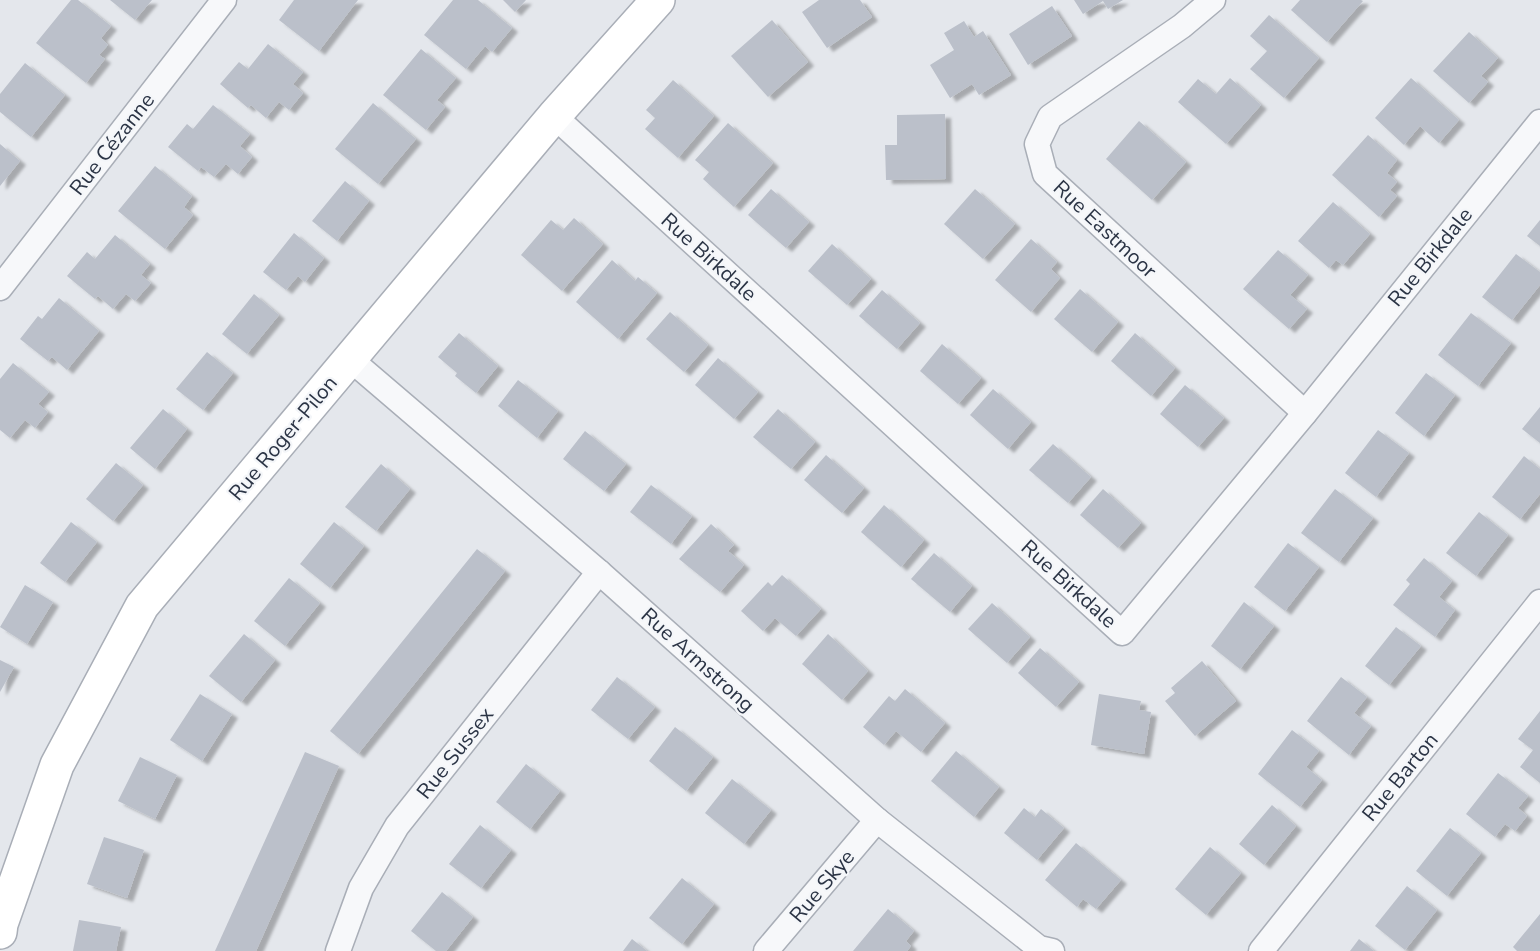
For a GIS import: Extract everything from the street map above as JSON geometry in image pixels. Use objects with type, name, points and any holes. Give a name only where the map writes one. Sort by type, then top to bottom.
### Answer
[{"type":"street","name":"Rue Cézanne","points":[[0,288],[224,0]]},
{"type":"street","name":"Rue Roger-Pilon","points":[[0,932],[57,765],[142,606],[554,116],[658,0]]},
{"type":"street","name":"Rue Eastmoor","points":[[1213,0],[1182,26],[1050,117],[1037,144],[1045,174],[1305,413]]},
{"type":"street","name":"Rue Birkdale","points":[[554,116],[1122,633],[1305,413],[1540,122]]},
{"type":"street","name":"Rue Armstrong","points":[[350,359],[598,572],[877,820],[1039,948],[1052,951]]},
{"type":"street","name":"Rue Sussex","points":[[338,951],[361,888],[397,826],[598,572]]},
{"type":"street","name":"Rue Barton","points":[[1261,951],[1540,602]]},
{"type":"street","name":"Rue Skye","points":[[766,951],[877,820]]},
{"type":"building","points":[[71,0],[78,0],[111,26],[101,38],[108,45],[99,55],[105,59],[86,83],[36,43]]},
{"type":"building","points":[[110,0],[152,0],[135,20]]},
{"type":"building","points":[[294,0],[358,0],[319,51],[279,20]]},
{"type":"building","points":[[453,0],[478,0],[512,28],[492,52],[485,46],[466,69],[424,35]]},
{"type":"building","points":[[503,0],[526,0],[515,12]]},
{"type":"building","points":[[819,0],[860,0],[872,17],[827,48],[802,12]]},
{"type":"building","points":[[1074,0],[1123,0],[1108,9],[1103,1],[1083,14]]},
{"type":"building","points":[[1300,0],[1363,1],[1327,42],[1291,10]]},
{"type":"building","points":[[1052,6],[1072,36],[1028,65],[1009,34]]},
{"type":"building","points":[[1269,15],[1319,58],[1284,98],[1250,69],[1267,51],[1250,36]]},
{"type":"building","points":[[772,20],[808,62],[768,97],[731,56]]},
{"type":"building","points":[[964,21],[974,37],[983,31],[1011,75],[979,95],[972,84],[950,98],[930,65],[954,50],[944,33]]},
{"type":"building","points":[[1469,32],[1498,58],[1481,76],[1488,82],[1469,103],[1433,71]]},
{"type":"building","points":[[268,44],[303,72],[293,84],[303,93],[289,110],[279,102],[266,118],[251,105],[248,108],[220,84],[239,62],[248,69]]},
{"type":"building","points":[[421,49],[456,78],[437,100],[445,107],[426,130],[383,95]]},
{"type":"building","points":[[25,63],[65,95],[31,137],[0,112],[0,94]]},
{"type":"building","points":[[1230,78],[1261,105],[1226,144],[1178,102],[1198,79],[1216,94]]},
{"type":"building","points":[[1411,78],[1459,120],[1439,143],[1420,126],[1404,145],[1375,118]]},
{"type":"building","points":[[673,80],[714,116],[678,158],[645,129],[655,118],[646,110]]},
{"type":"building","points":[[373,103],[416,139],[378,184],[335,149]]},
{"type":"building","points":[[213,105],[250,134],[240,146],[252,157],[238,174],[226,164],[214,177],[201,167],[198,171],[168,147],[187,124],[193,129]]},
{"type":"building","points":[[945,114],[946,179],[886,180],[885,145],[897,145],[897,115]]},
{"type":"building","points":[[1139,121],[1186,162],[1152,200],[1106,159]]},
{"type":"building","points":[[728,123],[773,163],[734,207],[703,179],[709,172],[695,160]]},
{"type":"building","points":[[1368,135],[1397,160],[1387,173],[1397,182],[1390,190],[1397,196],[1379,217],[1332,175]]},
{"type":"building","points":[[0,144],[20,161],[0,186]]},
{"type":"building","points":[[155,166],[192,196],[184,207],[193,215],[165,249],[118,211]]},
{"type":"building","points":[[345,181],[369,201],[337,241],[312,221]]},
{"type":"building","points":[[771,189],[809,222],[786,248],[748,215]]},
{"type":"building","points":[[975,189],[1015,224],[983,259],[944,224]]},
{"type":"building","points":[[1333,202],[1370,234],[1343,265],[1336,260],[1329,268],[1298,241]]},
{"type":"building","points":[[574,218],[603,244],[562,291],[521,255],[551,220],[563,230]]},
{"type":"building","points":[[1540,220],[1540,246],[1527,236]]},
{"type":"building","points":[[294,233],[324,258],[305,282],[298,276],[286,290],[263,272]]},
{"type":"building","points":[[115,235],[150,264],[141,275],[151,283],[135,301],[126,294],[113,309],[98,296],[95,299],[67,276],[87,252],[95,259]]},
{"type":"building","points":[[1031,239],[1057,262],[1051,269],[1060,278],[1031,312],[995,280]]},
{"type":"building","points":[[832,244],[871,279],[847,305],[808,271]]},
{"type":"building","points":[[1278,250],[1308,275],[1290,295],[1307,309],[1289,329],[1243,289]]},
{"type":"building","points":[[1516,254],[1540,272],[1540,285],[1512,320],[1482,297]]},
{"type":"building","points":[[612,260],[635,281],[638,277],[657,293],[618,339],[576,302]]},
{"type":"building","points":[[1080,289],[1118,322],[1092,352],[1054,319]]},
{"type":"building","points":[[882,290],[920,323],[897,349],[859,316]]},
{"type":"building","points":[[254,294],[279,315],[247,354],[222,334]]},
{"type":"building","points":[[59,298],[99,331],[67,370],[52,357],[48,361],[20,339],[38,316],[42,319]]},
{"type":"building","points":[[670,312],[708,345],[684,372],[646,339]]},
{"type":"building","points":[[1471,313],[1511,343],[1478,386],[1438,355]]},
{"type":"building","points":[[459,333],[498,366],[476,393],[455,376],[457,373],[438,357]]},
{"type":"building","points":[[1135,333],[1175,368],[1151,396],[1111,361]]},
{"type":"building","points":[[942,344],[981,378],[958,404],[920,371]]},
{"type":"building","points":[[207,352],[233,373],[203,410],[176,389]]},
{"type":"building","points":[[718,358],[758,392],[734,419],[695,385]]},
{"type":"building","points":[[13,363],[49,392],[38,404],[48,412],[35,428],[25,420],[10,438],[0,430],[0,379]]},
{"type":"building","points":[[1426,373],[1455,395],[1424,436],[1395,413]]},
{"type":"building","points":[[518,380],[558,411],[537,438],[498,406]]},
{"type":"building","points":[[1185,385],[1224,418],[1198,447],[1160,414]]},
{"type":"building","points":[[993,389],[1031,422],[1008,449],[970,415]]},
{"type":"building","points":[[1540,407],[1540,443],[1522,429]]},
{"type":"building","points":[[163,409],[187,429],[155,469],[130,448]]},
{"type":"building","points":[[778,409],[815,442],[791,469],[753,437]]},
{"type":"building","points":[[1378,430],[1409,453],[1376,497],[1345,473]]},
{"type":"building","points":[[585,431],[626,464],[604,491],[563,459]]},
{"type":"building","points":[[1053,444],[1091,477],[1068,503],[1029,470]]},
{"type":"building","points":[[826,455],[864,488],[842,513],[804,480]]},
{"type":"building","points":[[1524,456],[1540,469],[1540,494],[1520,519],[1492,497]]},
{"type":"building","points":[[116,463],[143,485],[113,521],[86,499]]},
{"type":"building","points":[[381,464],[410,489],[376,531],[345,507]]},
{"type":"building","points":[[651,485],[692,516],[671,544],[630,512]]},
{"type":"building","points":[[1103,489],[1141,523],[1118,548],[1080,515]]},
{"type":"building","points":[[1335,489],[1373,518],[1339,562],[1301,533]]},
{"type":"building","points":[[884,505],[924,540],[901,567],[861,532]]},
{"type":"building","points":[[1479,512],[1508,535],[1476,576],[1446,553]]},
{"type":"building","points":[[71,522],[97,542],[65,582],[40,563]]},
{"type":"building","points":[[334,522],[364,546],[330,588],[300,564]]},
{"type":"building","points":[[711,524],[734,545],[728,551],[744,565],[720,592],[679,559]]},
{"type":"building","points":[[1288,543],[1319,567],[1285,611],[1254,587]]},
{"type":"building","points":[[477,549],[505,571],[358,754],[330,731]]},
{"type":"building","points":[[934,553],[972,586],[950,612],[911,579]]},
{"type":"building","points":[[1424,558],[1452,581],[1439,597],[1455,610],[1435,637],[1393,605],[1410,584],[1406,580]]},
{"type":"building","points":[[782,575],[821,609],[796,636],[775,618],[763,631],[741,611],[768,582],[772,586]]},
{"type":"building","points":[[289,578],[320,603],[285,646],[254,621]]},
{"type":"building","points":[[25,585],[53,602],[27,644],[0,627]]},
{"type":"building","points":[[1244,602],[1274,626],[1240,669],[1211,646]]},
{"type":"building","points":[[992,603],[1030,637],[1007,663],[968,629]]},
{"type":"building","points":[[1396,627],[1421,646],[1389,685],[1365,666]]},
{"type":"building","points":[[244,634],[275,660],[241,702],[209,676]]},
{"type":"building","points":[[828,634],[868,671],[842,700],[802,664]]},
{"type":"building","points":[[1040,648],[1079,682],[1056,707],[1018,673]]},
{"type":"building","points":[[0,660],[14,667],[0,692]]},
{"type":"building","points":[[1202,661],[1236,701],[1195,736],[1165,701],[1175,693],[1171,688]]},
{"type":"building","points":[[617,677],[655,707],[628,739],[591,710]]},
{"type":"building","points":[[1341,677],[1367,697],[1354,713],[1371,726],[1349,755],[1307,721]]},
{"type":"building","points":[[905,689],[945,723],[921,752],[896,731],[884,745],[863,727],[889,696],[895,701]]},
{"type":"building","points":[[200,694],[232,714],[202,761],[170,740]]},
{"type":"building","points":[[1099,694],[1141,701],[1139,710],[1151,712],[1144,754],[1091,745]]},
{"type":"building","points":[[1540,711],[1540,783],[1520,767],[1533,750],[1518,739]]},
{"type":"building","points":[[675,727],[713,757],[686,791],[649,761]]},
{"type":"building","points":[[1292,730],[1319,751],[1306,767],[1322,780],[1300,807],[1258,774]]},
{"type":"building","points":[[956,751],[999,787],[974,817],[931,781]]},
{"type":"building","points":[[305,752],[339,766],[256,951],[215,951]]},
{"type":"building","points":[[140,757],[177,775],[155,819],[118,801]]},
{"type":"building","points":[[526,764],[560,791],[530,829],[496,802]]},
{"type":"building","points":[[1498,773],[1528,796],[1518,808],[1527,816],[1515,831],[1505,824],[1495,837],[1466,814]]},
{"type":"building","points":[[732,779],[771,810],[744,844],[705,813]]},
{"type":"building","points":[[1272,805],[1296,826],[1264,865],[1239,844]]},
{"type":"building","points":[[1024,808],[1035,817],[1041,809],[1064,828],[1037,860],[1004,833]]},
{"type":"building","points":[[480,825],[511,850],[481,888],[449,864]]},
{"type":"building","points":[[1450,828],[1481,853],[1447,896],[1416,871]]},
{"type":"building","points":[[104,837],[144,850],[127,898],[87,884]]},
{"type":"building","points":[[1076,843],[1121,880],[1096,909],[1083,899],[1077,907],[1045,880]]},
{"type":"building","points":[[1210,847],[1241,873],[1206,915],[1175,889]]},
{"type":"building","points":[[682,878],[714,904],[682,944],[649,918]]},
{"type":"building","points":[[1407,886],[1437,910],[1405,950],[1375,926]]},
{"type":"building","points":[[442,892],[473,917],[446,951],[436,951],[411,931]]},
{"type":"building","points":[[888,909],[914,931],[906,941],[911,946],[907,951],[853,951]]},
{"type":"building","points":[[1540,914],[1540,951],[1517,951],[1513,947]]},
{"type":"building","points":[[79,920],[121,927],[116,951],[73,951]]},
{"type":"building","points":[[632,939],[647,951],[623,951]]},
{"type":"building","points":[[1359,939],[1374,951],[1350,951]]}]
